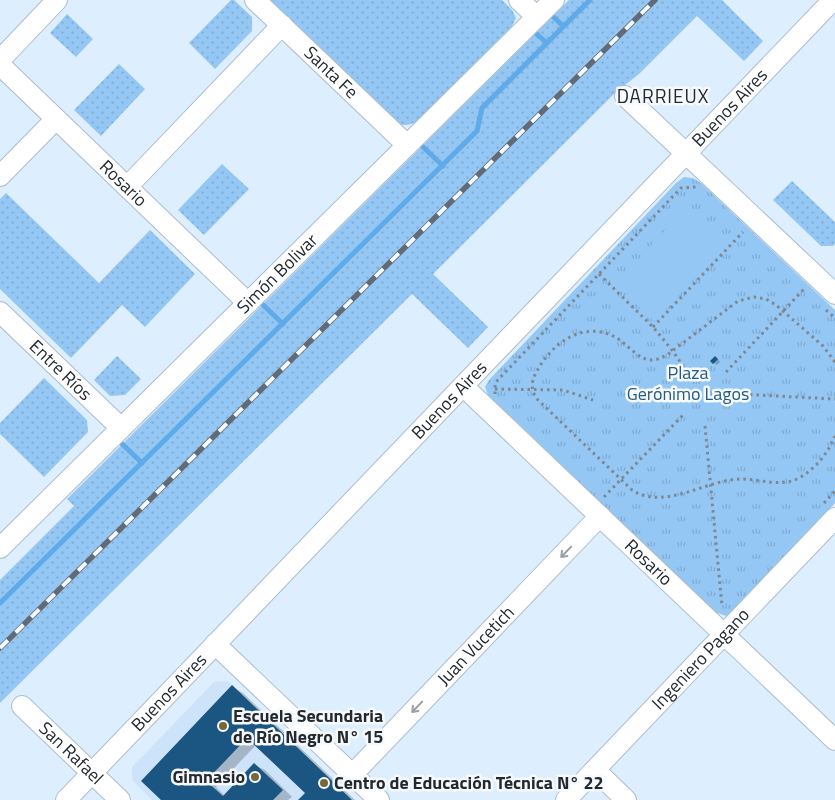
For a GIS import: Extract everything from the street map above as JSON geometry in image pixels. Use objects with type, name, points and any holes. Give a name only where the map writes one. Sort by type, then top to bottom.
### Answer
[{"type":"street","points":[[0,60],[57,0]]},
{"type":"street","name":"Santa Fe","points":[[255,0],[407,145]]},
{"type":"street","points":[[519,0],[537,17]]},
{"type":"street","name":"Simón Bolivar","points":[[0,548],[554,0]]},
{"type":"street","name":"Buenos Aires","points":[[66,800],[833,0]]},
{"type":"street","points":[[127,187],[282,25]]},
{"type":"street","name":"Rosario","points":[[0,65],[248,303]]},
{"type":"street","points":[[625,96],[831,283]]},
{"type":"street","points":[[0,176],[56,119]]},
{"type":"street","name":"Entre Ríos","points":[[0,312],[121,428]]},
{"type":"street","name":"Rosario","points":[[463,386],[605,510],[724,635],[835,740]]},
{"type":"street","name":"Juan Vucetich","points":[[352,775],[605,510]]},
{"type":"street","name":"Ingeniero Pagano","points":[[566,800],[724,635],[831,516]]},
{"type":"street","points":[[215,644],[379,800]]},
{"type":"street","name":"San Rafael","points":[[22,706],[120,800]]},
{"type":"street","points":[[595,770],[626,800]]},
{"type":"path","points":[[495,394],[495,383],[681,188]]},
{"type":"path","points":[[653,327],[743,232]]},
{"type":"path","points":[[599,274],[653,327],[688,373]]},
{"type":"path","points":[[726,372],[804,289]]},
{"type":"path","points":[[835,362],[823,346],[783,311],[766,299],[754,297],[743,299],[662,357],[652,360],[642,356],[607,334],[593,332],[578,333],[564,340],[551,351],[537,371],[532,389],[538,400],[620,479],[638,494],[651,498],[667,497],[741,479],[782,482],[795,480],[816,465],[828,450],[835,436]]},
{"type":"path","points":[[495,389],[563,390],[593,400]]},
{"type":"path","points":[[737,394],[835,399]]},
{"type":"path","points":[[605,510],[604,497],[684,414]]},
{"type":"path","points":[[705,426],[722,606]]},
{"type":"path","points":[[831,516],[835,492]]},
{"type":"shaded area","name":"Escuela Secundaria de Río Negro N° 15","points":[[228,681],[352,800],[152,800],[132,780],[132,767],[214,682]]},
{"type":"green space","points":[[231,0],[234,0],[252,17],[252,31],[215,69],[189,43]]},
{"type":"green space","points":[[269,0],[502,0],[512,10],[516,18],[512,26],[417,121],[403,125],[398,124]]},
{"type":"green space","points":[[569,0],[722,0],[763,41],[744,61],[697,16],[639,74],[616,92],[433,274],[488,327],[468,348],[412,294],[0,703],[0,580],[74,506],[67,499]]},
{"type":"green space","points":[[67,14],[93,39],[76,57],[50,33]]},
{"type":"green space","points":[[119,64],[145,89],[101,136],[74,110]]},
{"type":"green space","points":[[222,164],[249,189],[204,235],[178,210]]},
{"type":"green space","name":"Plaza Gerónimo Lagos","points":[[684,177],[693,178],[701,183],[835,310],[835,503],[732,612],[726,616],[715,612],[488,395],[485,387],[489,380],[676,183]]},
{"type":"green space","points":[[792,181],[835,222],[835,244],[833,246],[821,246],[773,200]]},
{"type":"green space","points":[[6,193],[99,283],[150,230],[195,274],[145,327],[122,305],[71,358],[0,289],[0,199]]},
{"type":"green space","points":[[688,206],[728,243],[654,321],[615,284]]},
{"type":"green space","points":[[117,356],[141,379],[125,395],[110,396],[94,380]]},
{"type":"green space","points":[[44,378],[87,420],[88,432],[44,477],[0,434],[0,423]]},
{"type":"building","points":[[715,356],[718,359],[713,364],[710,361]]},
{"type":"building","name":"Escuela Secundaria de Río Negro N° 15","points":[[232,685],[352,800],[298,800],[305,793],[247,738],[206,781],[223,796],[254,763],[283,790],[273,800],[161,800],[141,781]]},
{"type":"waterway","points":[[0,603],[477,131],[482,108],[590,0]]},
{"type":"waterway","points":[[547,11],[563,26]]},
{"type":"waterway","points":[[530,28],[547,43]]},
{"type":"waterway","points":[[418,142],[443,166]]},
{"type":"waterway","points":[[258,300],[283,324]]},
{"type":"waterway","points":[[117,439],[142,463]]},
{"type":"railway","points":[[0,648],[655,0]]},
{"type":"place","name":"Escuela Secundaria de Río Negro N° 15","points":[[223,726]]},
{"type":"place","name":"Gimnasio","points":[[255,777]]},
{"type":"place","name":"Centro de Educación Técnica N° 22","points":[[324,783]]},
{"type":"district","name":"DARRIEUX","points":[[663,96]]}]
